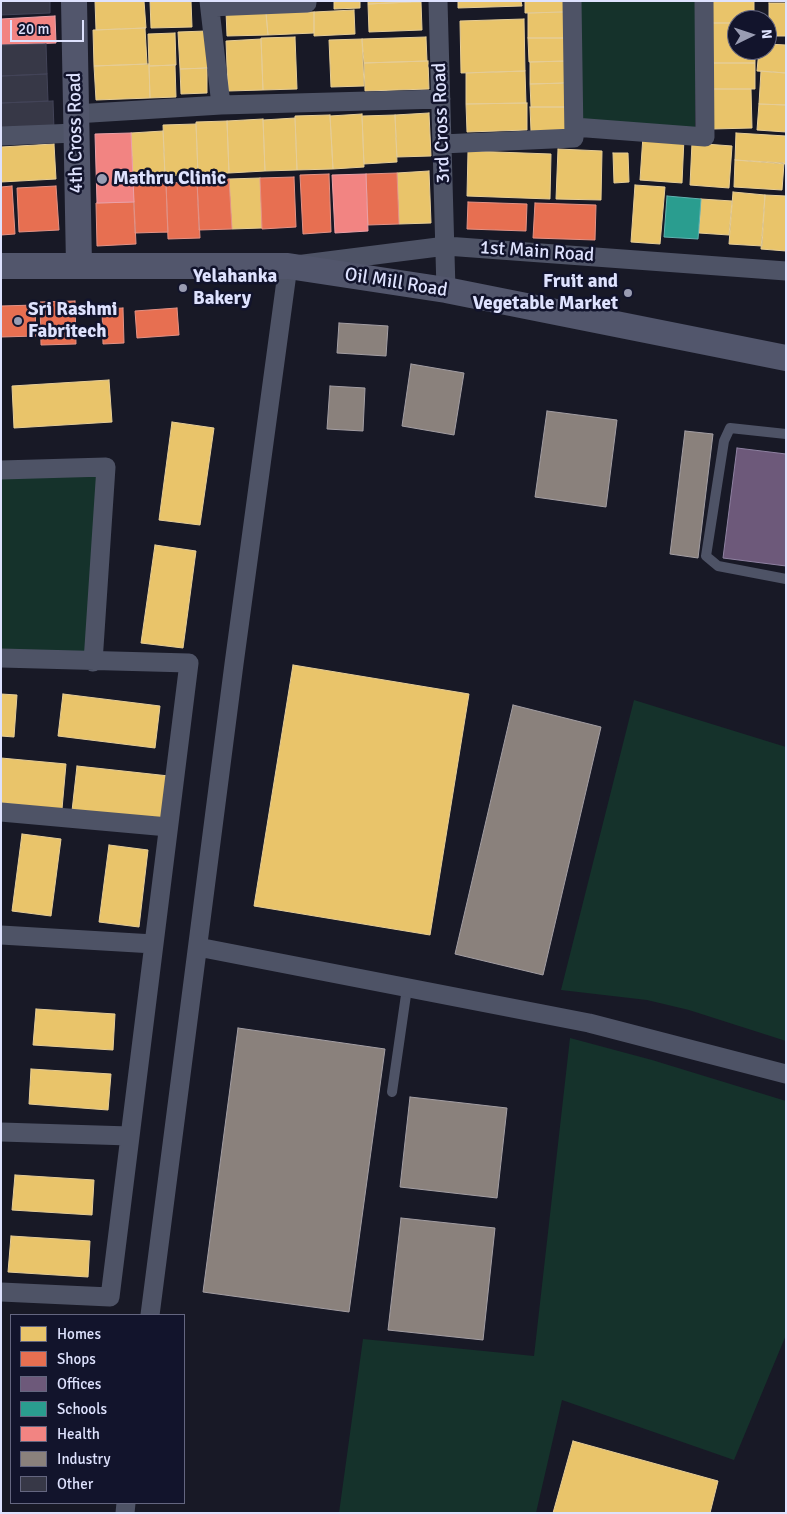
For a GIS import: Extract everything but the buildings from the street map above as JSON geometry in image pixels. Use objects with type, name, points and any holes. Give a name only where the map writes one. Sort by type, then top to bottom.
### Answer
[{"type":"main road","name":"4th Cross Road","points":[[74,1],[79,265]]},
{"type":"main road","name":"Oil Mill Road","points":[[1,266],[79,265],[184,268],[288,266],[446,290],[786,358]]},
{"type":"street","points":[[221,105],[209,4],[307,3],[307,1]]},
{"type":"street","name":"3rd Cross Road","points":[[438,1],[446,290]]},
{"type":"street","points":[[442,144],[574,138],[572,1]]},
{"type":"street","points":[[574,127],[705,136],[704,1]]},
{"type":"street","points":[[1,136],[75,124],[221,105],[441,99]]},
{"type":"street","name":"1st Main Road","points":[[288,266],[446,246],[786,271]]},
{"type":"street","points":[[150,1314],[288,266]]},
{"type":"street","points":[[1,470],[106,467],[93,662]]},
{"type":"street","points":[[1,658],[93,662],[189,663],[110,1297],[1,1292]]},
{"type":"street","points":[[1,812],[168,827]]},
{"type":"street","points":[[1,935],[154,944]]},
{"type":"street","points":[[198,947],[588,1023],[786,1074]]},
{"type":"street","points":[[1,1132],[130,1136]]},
{"type":"lane","points":[[786,434],[730,428],[724,441],[706,556],[718,566],[786,579]]},
{"type":"lane","points":[[392,1092],[407,988]]},
{"type":"green space","points":[[696,1],[695,130],[579,124],[577,2]]},
{"type":"green space","points":[[106,467],[93,662],[1,658],[1,470]]},
{"type":"green space","points":[[634,700],[786,747],[786,1041],[689,1010],[647,1000],[561,990]]},
{"type":"green space","points":[[570,1038],[652,1060],[786,1101],[786,1335],[734,1460],[562,1400],[536,1513],[339,1513],[363,1339],[534,1356]]},
{"type":"place","name":"Mathru Clinic","points":[[102,179]]},
{"type":"place","name":"Yelahanka Bakery","points":[[183,288]]},
{"type":"place","name":"Fruit and Vegetable Market","points":[[628,293]]},
{"type":"place","name":"Sri Rashmi Fabritech","points":[[18,321]]}]
